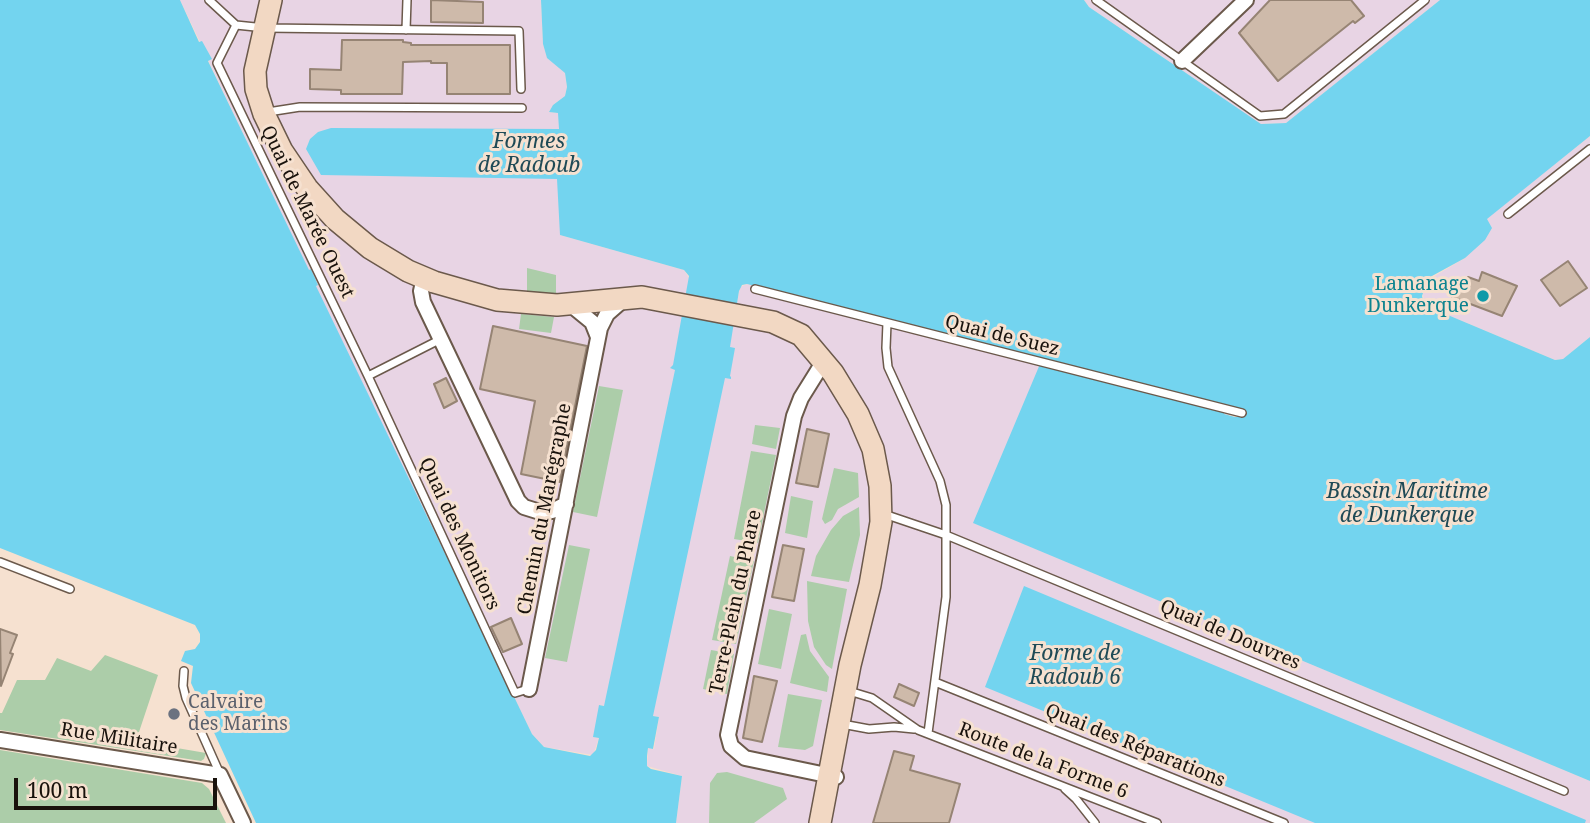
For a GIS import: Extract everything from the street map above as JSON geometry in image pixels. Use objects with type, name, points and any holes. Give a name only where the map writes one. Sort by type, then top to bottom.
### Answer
[{"type":"street","points":[[271,0],[255,71],[256,89],[264,114],[288,161],[320,203],[370,248],[424,278],[456,290],[497,300],[530,304],[570,304],[651,298],[773,322],[795,331],[808,341],[853,404],[870,441],[878,475],[881,513],[863,657],[851,691],[822,823]]},
{"type":"street","points":[[1182,61],[1246,0]]},
{"type":"street","points":[[424,278],[422,296],[522,505],[529,510],[546,512],[566,504]]},
{"type":"street","name":"Chemin du Marégraphe","points":[[529,689],[598,337],[607,314],[626,298]]},
{"type":"street","points":[[570,304],[592,322],[598,337]]},
{"type":"street","name":"Terre-Plein du Phare","points":[[824,361],[801,398],[794,416],[728,735],[731,746],[745,758],[833,776]]},
{"type":"street","name":"Rue Militaire","points":[[0,740],[220,775]]},
{"type":"street","points":[[220,775],[243,823]]},
{"type":"lane","points":[[209,0],[236,25],[265,29],[519,31],[521,89]]},
{"type":"lane","points":[[406,30],[407,0]]},
{"type":"lane","points":[[1096,0],[1260,116],[1283,114],[1425,0]]},
{"type":"lane","name":"Quai de Marée Ouest","points":[[236,25],[217,62],[368,376]]},
{"type":"lane","points":[[264,114],[300,107],[522,108]]},
{"type":"lane","points":[[1508,214],[1590,149]]},
{"type":"lane","name":"Quai de Suez","points":[[755,289],[1242,413]]},
{"type":"lane","points":[[887,323],[888,367],[943,488],[946,597],[928,733]]},
{"type":"lane","points":[[368,376],[441,339]]},
{"type":"lane","name":"Quai des Monitors","points":[[368,376],[515,693],[529,689]]},
{"type":"lane","name":"Quai de Douvres","points":[[881,513],[946,535],[1564,791]]},
{"type":"lane","points":[[0,562],[71,589]]},
{"type":"lane","points":[[184,671],[183,686],[186,698],[220,775]]},
{"type":"lane","name":"Quai des Réparations","points":[[935,682],[1284,823]]},
{"type":"lane","name":"Route de la Forme 6","points":[[851,691],[872,698],[918,730]]},
{"type":"lane","name":"Route de la Forme 6","points":[[844,724],[869,729],[894,727],[928,733],[1157,823]]},
{"type":"lane","points":[[1061,786],[1076,799],[1095,823]]},
{"type":"shaded area","points":[[180,0],[541,0],[543,44],[547,57],[565,73],[567,87],[565,96],[553,105],[549,112],[558,113],[560,116],[560,235],[684,270],[689,278],[737,302],[740,287],[747,284],[1248,412],[1245,417],[1223,414],[974,523],[1590,781],[1590,823],[676,823],[682,776],[647,766],[648,748],[654,749],[659,717],[600,705],[594,737],[599,738],[593,755],[544,747],[532,734],[315,286],[318,285],[311,270],[309,271],[208,60],[211,59]]},
{"type":"shaded area","points":[[1084,0],[1440,0],[1286,123],[1261,124],[1089,7]]},
{"type":"shaded area","points":[[1590,136],[1590,337],[1563,359],[1555,360],[1424,305],[1423,292],[1428,280],[1465,258],[1486,219]]},
{"type":"green space","points":[[527,268],[556,275],[556,296],[527,294]]},
{"type":"green space","points":[[521,314],[554,317],[551,333],[519,329]]},
{"type":"green space","points":[[599,386],[623,390],[597,517],[573,512]]},
{"type":"green space","points":[[755,425],[780,428],[776,449],[752,444]]},
{"type":"green space","points":[[751,451],[776,455],[758,543],[734,539]]},
{"type":"green space","points":[[834,468],[858,473],[859,497],[838,509],[832,520],[825,524],[822,519]]},
{"type":"green space","points":[[791,496],[813,501],[807,538],[785,533]]},
{"type":"green space","points":[[859,507],[860,535],[849,582],[811,576],[816,556],[831,530],[843,516]]},
{"type":"green space","points":[[569,545],[590,549],[567,662],[545,658]]},
{"type":"green space","points":[[730,556],[754,561],[736,644],[712,640]]},
{"type":"green space","points":[[807,581],[847,589],[832,669],[826,665],[814,647],[808,621]]},
{"type":"green space","points":[[769,609],[792,614],[781,669],[758,664]]},
{"type":"green space","points":[[806,634],[810,651],[829,677],[827,692],[790,683],[801,635]]},
{"type":"green space","points":[[711,650],[734,654],[727,694],[703,689]]},
{"type":"green space","points":[[105,655],[158,675],[136,741],[206,753],[204,759],[201,761],[0,730],[0,713],[17,680],[45,680],[57,658],[91,671]]},
{"type":"green space","points":[[788,694],[822,700],[813,746],[805,750],[778,747]]},
{"type":"green space","points":[[0,750],[202,783],[209,789],[226,823],[0,823]]},
{"type":"green space","points":[[727,772],[783,788],[787,799],[754,823],[709,823],[710,783],[717,773]]},
{"type":"water","name":"Bassin Maritime de Dunkerque","points":[[0,0],[180,0],[199,42],[202,41],[212,59],[208,61],[309,270],[311,269],[318,285],[316,286],[532,734],[544,747],[590,756],[596,750],[599,738],[593,737],[599,705],[604,706],[675,370],[670,368],[673,365],[689,276],[684,270],[560,235],[557,179],[321,175],[306,149],[310,139],[318,132],[331,128],[559,129],[558,113],[549,112],[553,105],[565,96],[567,87],[565,73],[547,58],[543,44],[541,0],[1084,0],[1089,7],[1261,124],[1286,123],[1440,0],[1590,0],[1590,136],[1487,219],[1492,228],[1485,240],[1465,258],[1432,276],[1422,296],[1424,305],[1555,360],[1563,359],[1590,337],[1590,781],[973,523],[1040,364],[1224,411],[1224,414],[1235,417],[1245,417],[1247,412],[747,284],[742,285],[739,291],[730,347],[735,348],[731,379],[725,378],[653,716],[659,717],[653,749],[648,748],[647,766],[682,776],[676,823],[256,823],[191,683],[193,666],[181,661],[185,651],[195,649],[200,642],[200,634],[195,625],[0,548]]},
{"type":"water","name":"Forme de Radoub 6","points":[[1024,586],[1586,820],[1585,823],[1315,823],[985,687]]},
{"type":"building","points":[[431,0],[483,2],[483,23],[431,22]]},
{"type":"building","points":[[1270,0],[1351,0],[1364,16],[1355,23],[1353,21],[1278,81],[1239,33]]},
{"type":"building","points":[[342,40],[403,40],[411,45],[510,45],[510,94],[447,94],[447,63],[431,61],[403,62],[402,94],[341,94],[341,90],[310,89],[310,69],[341,70]]},
{"type":"building","points":[[1568,261],[1587,288],[1560,306],[1541,280]]},
{"type":"building","name":"Lamanage Dunkerque","points":[[1482,272],[1517,286],[1502,316],[1452,297],[1456,286],[1462,289],[1468,277],[1479,281]]},
{"type":"building","points":[[493,326],[587,346],[560,482],[521,474],[535,401],[480,389]]},
{"type":"building","points":[[446,378],[457,401],[444,408],[434,384]]},
{"type":"building","points":[[807,429],[829,434],[818,487],[796,483]]},
{"type":"building","points":[[783,545],[804,549],[794,601],[772,597]]},
{"type":"building","points":[[511,618],[522,644],[503,652],[491,627]]},
{"type":"building","points":[[0,629],[17,635],[1,686]]},
{"type":"building","points":[[754,676],[777,681],[762,742],[743,738]]},
{"type":"building","points":[[899,684],[919,693],[914,706],[894,697]]},
{"type":"building","points":[[894,751],[914,756],[910,770],[960,784],[949,823],[873,823]]},
{"type":"place","name":"Lamanage Dunkerque","points":[[1483,296]]},
{"type":"place","name":"Calvaire des Marins","points":[[174,714]]},
{"type":"water label","name":"Formes de Radoub","points":[[529,154]]}]
